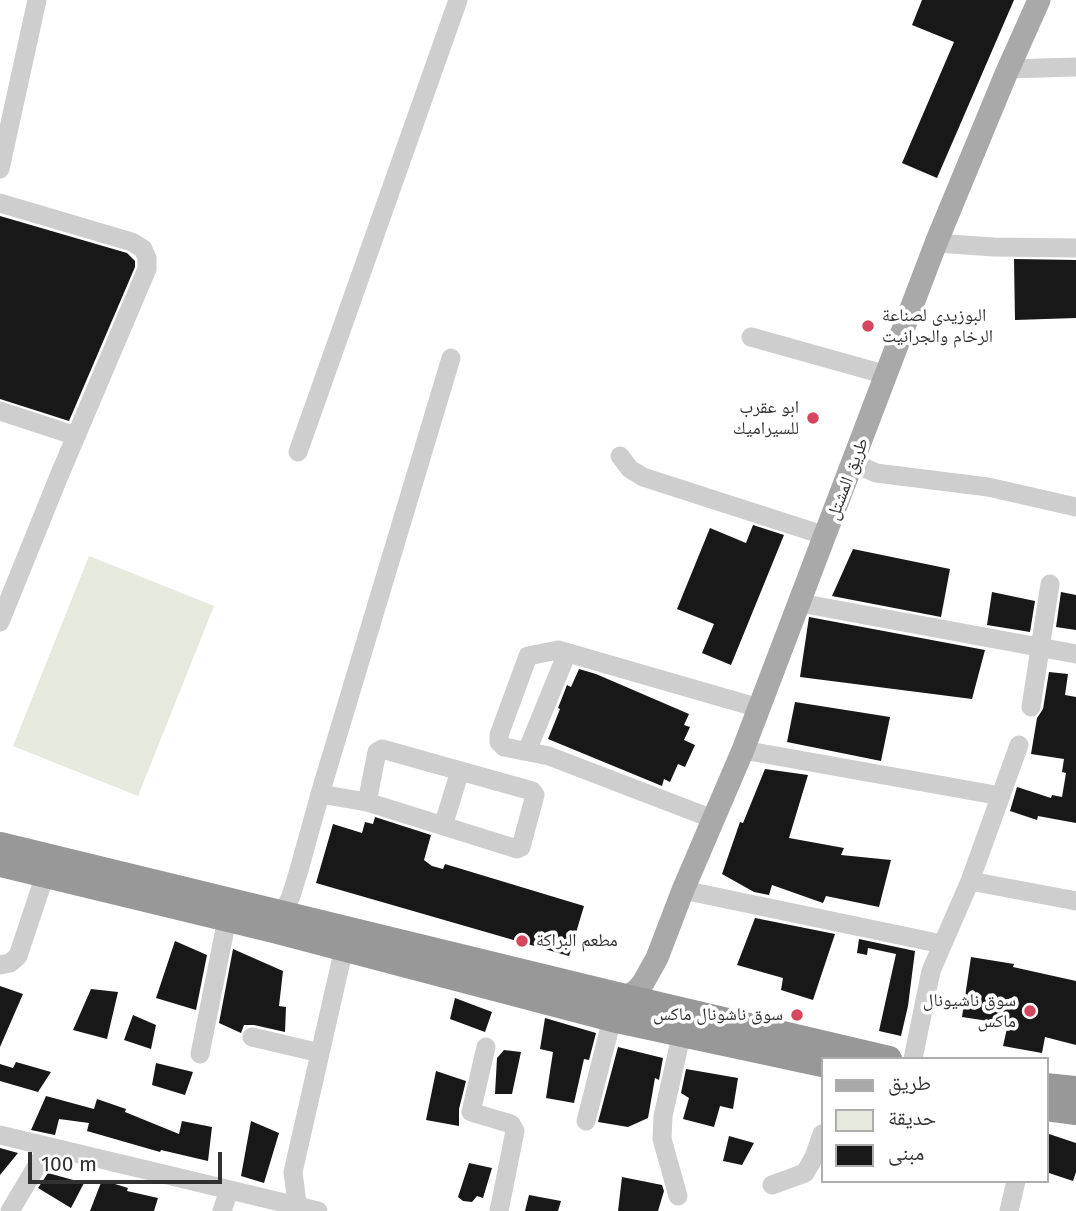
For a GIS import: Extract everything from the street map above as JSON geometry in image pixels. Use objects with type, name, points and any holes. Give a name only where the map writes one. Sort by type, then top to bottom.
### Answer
[{"type":"highway","points":[[0,845],[279,921],[618,1008],[682,1032],[820,1065]]},
{"type":"highway","points":[[0,864],[227,919],[279,921],[344,948],[618,1008],[661,1005],[881,1057]]},
{"type":"highway","points":[[1048,1086],[1076,1089]]},
{"type":"highway","points":[[1048,1108],[1076,1112]]},
{"type":"main road","name":"طريق المشتل","points":[[618,1008],[643,983],[657,958],[743,750],[936,243],[1007,69],[1039,0]]},
{"type":"main road","name":"طريق المشتل","points":[[657,958],[654,984],[661,1005]]},
{"type":"street","points":[[0,169],[37,0]]},
{"type":"street","points":[[298,452],[458,0]]},
{"type":"street","points":[[1007,69],[1076,68]]},
{"type":"street","points":[[0,204],[132,242],[143,249],[147,258],[147,269],[0,622]]},
{"type":"street","points":[[936,243],[994,247],[1076,247]]},
{"type":"street","points":[[751,337],[887,375]]},
{"type":"street","points":[[279,921],[299,870],[451,358]]},
{"type":"street","points":[[0,411],[76,436]]},
{"type":"street","points":[[620,456],[630,469],[643,477],[825,536]]},
{"type":"street","points":[[854,463],[876,473],[988,487],[1076,507]]},
{"type":"street","points":[[1031,707],[1050,584]]},
{"type":"street","points":[[800,603],[1076,654]]},
{"type":"street","points":[[713,819],[549,756],[505,747],[499,742],[499,734],[528,656],[558,650],[759,708]]},
{"type":"street","points":[[527,751],[567,653]]},
{"type":"street","points":[[913,1057],[931,971],[970,881],[1019,745]]},
{"type":"street","points":[[320,794],[367,802],[517,849],[521,847],[535,793],[379,750],[367,802]]},
{"type":"street","points":[[743,750],[1001,796]]},
{"type":"street","points":[[443,825],[460,771]]},
{"type":"street","points":[[0,965],[10,963],[18,956],[45,875]]},
{"type":"street","points":[[970,881],[1076,901]]},
{"type":"street","points":[[683,890],[942,944]]},
{"type":"street","points":[[200,1054],[227,919]]},
{"type":"street","points":[[298,1209],[293,1172],[344,948]]},
{"type":"street","points":[[586,1121],[618,1008]]},
{"type":"street","points":[[678,1196],[662,1139],[666,1091],[682,1032]]},
{"type":"street","points":[[252,1038],[320,1052]]},
{"type":"street","points":[[486,1047],[471,1112],[511,1124],[516,1131],[499,1211]]},
{"type":"street","points":[[0,1135],[298,1209],[318,1211]]},
{"type":"street","points":[[772,1185],[805,1174],[820,1140]]},
{"type":"street","points":[[10,1211],[48,1147]]},
{"type":"street","points":[[1009,1211],[1016,1183]]},
{"type":"street","points":[[222,1211],[229,1190]]},
{"type":"green space","points":[[89,556],[214,606],[138,796],[13,746]]},
{"type":"building","points":[[922,0],[1014,0],[937,178],[902,163],[954,42],[912,25]]},
{"type":"building","points":[[0,216],[127,253],[135,261],[135,267],[69,421],[0,399]]},
{"type":"building","points":[[1014,259],[1076,260],[1076,318],[1015,320]]},
{"type":"building","points":[[753,525],[784,535],[731,665],[702,653],[714,624],[677,609],[710,528],[746,543]]},
{"type":"building","points":[[853,549],[950,569],[941,617],[832,596]]},
{"type":"building","points":[[992,592],[1035,601],[1030,632],[987,625]]},
{"type":"building","points":[[1061,592],[1076,595],[1076,630],[1056,627]]},
{"type":"building","points":[[809,617],[985,650],[972,699],[800,677]]},
{"type":"building","points":[[579,669],[689,714],[684,725],[690,727],[684,740],[695,745],[685,767],[678,764],[670,782],[664,779],[662,786],[548,739],[567,685],[571,687]]},
{"type":"building","points":[[1049,672],[1068,674],[1065,695],[1076,697],[1076,823],[1038,816],[1037,820],[1010,811],[1017,787],[1051,798],[1052,795],[1062,797],[1066,773],[1062,772],[1064,759],[1031,754]]},
{"type":"building","points":[[795,702],[890,717],[881,761],[787,742]]},
{"type":"building","points":[[765,769],[808,775],[789,838],[844,848],[841,855],[891,860],[879,907],[826,896],[823,903],[772,885],[769,895],[754,892],[722,874],[740,822],[743,823]]},
{"type":"building","points":[[375,817],[431,835],[424,860],[432,866],[443,869],[445,864],[584,906],[569,956],[316,883],[333,824],[362,833],[365,822],[373,824]]},
{"type":"building","points":[[755,918],[835,934],[813,1000],[781,990],[783,978],[737,965]]},
{"type":"building","points":[[859,939],[915,951],[901,1036],[879,1031],[896,954],[868,948],[867,955],[857,953]]},
{"type":"building","points":[[175,941],[207,955],[196,1010],[156,998]]},
{"type":"building","points":[[233,949],[283,971],[279,1006],[286,1007],[285,1032],[244,1025],[241,1033],[219,1023]]},
{"type":"building","points":[[971,957],[1014,964],[1013,967],[1076,981],[1076,1045],[1045,1037],[1042,1053],[1003,1046],[1008,1024],[962,1017]]},
{"type":"building","points":[[0,986],[23,994],[0,1047]]},
{"type":"building","points":[[91,989],[118,992],[107,1039],[73,1030]]},
{"type":"building","points":[[455,998],[492,1012],[485,1032],[450,1019]]},
{"type":"building","points":[[133,1015],[156,1025],[151,1049],[124,1040]]},
{"type":"building","points":[[545,1018],[596,1033],[589,1060],[584,1059],[574,1103],[546,1098],[553,1052],[540,1049]]},
{"type":"building","points":[[618,1047],[663,1058],[659,1080],[655,1078],[648,1118],[628,1127],[598,1122]]},
{"type":"building","points":[[504,1050],[521,1052],[512,1094],[495,1094],[497,1058]]},
{"type":"building","points":[[16,1062],[51,1072],[38,1092],[0,1081],[0,1064],[13,1068]]},
{"type":"building","points":[[156,1063],[193,1072],[185,1095],[152,1085]]},
{"type":"building","points":[[686,1069],[738,1078],[733,1109],[720,1106],[714,1127],[683,1119],[689,1098],[681,1093]]},
{"type":"building","points":[[436,1071],[466,1081],[459,1109],[459,1126],[426,1120]]},
{"type":"building","points":[[46,1096],[94,1109],[97,1099],[126,1109],[125,1112],[179,1134],[182,1121],[212,1127],[208,1161],[161,1150],[160,1152],[87,1131],[89,1123],[59,1119],[55,1135],[31,1130]]},
{"type":"building","points":[[251,1121],[279,1133],[264,1183],[241,1176]]},
{"type":"building","points":[[1048,1134],[1076,1143],[1076,1172],[1073,1181],[1048,1173]]},
{"type":"building","points":[[729,1136],[754,1143],[742,1165],[723,1161]]},
{"type":"building","points":[[0,1148],[18,1153],[0,1175]]},
{"type":"building","points":[[469,1163],[492,1168],[483,1198],[477,1196],[472,1202],[458,1197]]},
{"type":"building","points":[[48,1173],[84,1183],[71,1208],[38,1188]]},
{"type":"building","points":[[622,1177],[662,1185],[664,1191],[658,1211],[618,1211]]},
{"type":"building","points":[[102,1180],[128,1188],[127,1191],[158,1198],[154,1211],[90,1211]]},
{"type":"building","points":[[529,1195],[561,1201],[558,1211],[525,1211]]},
{"type":"place","name":"البوزيدي لصناعة الرخام والجرانيت","points":[[868,326]]},
{"type":"place","name":"ابو عقرب للسيراميك","points":[[813,418]]},
{"type":"place","name":"مطعم البراكة","points":[[522,941]]},
{"type":"place","name":"سوق ناشيونال ماكس","points":[[1030,1011]]},
{"type":"place","name":"سوق ناشونال ماكس","points":[[797,1015]]}]
